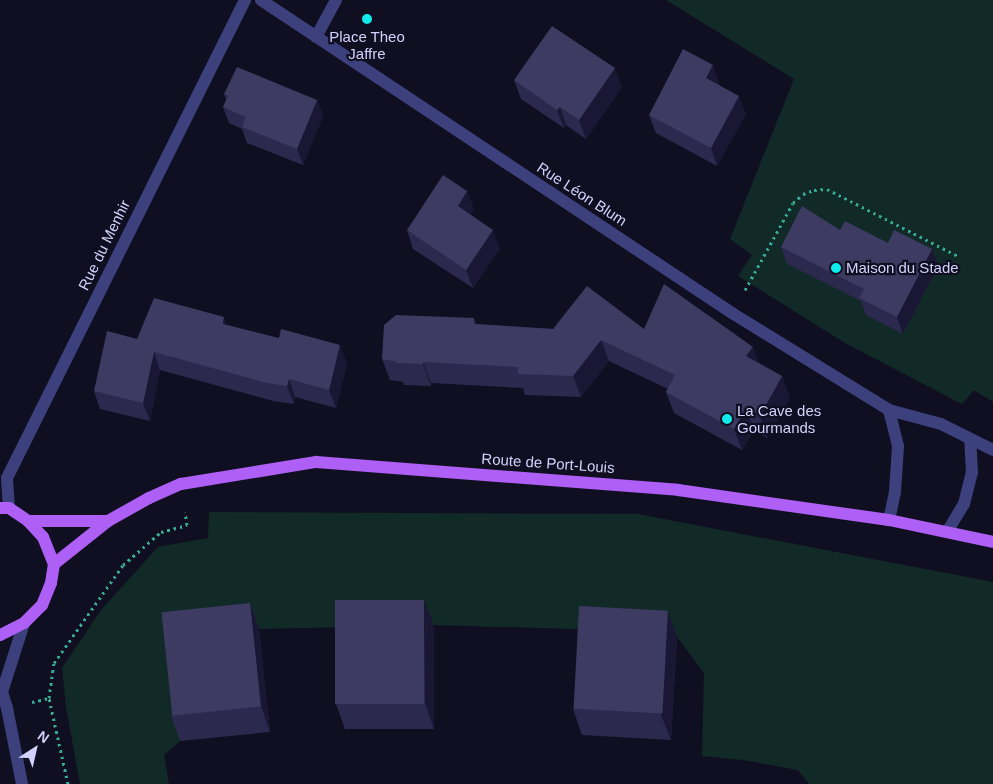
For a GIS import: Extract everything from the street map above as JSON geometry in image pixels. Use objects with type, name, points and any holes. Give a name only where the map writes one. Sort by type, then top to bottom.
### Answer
[{"type":"main road","name":"Route de Port-Louis","points":[[54,564],[108,521],[149,498],[181,484],[316,462],[678,490],[889,520],[993,542]]},
{"type":"main road","points":[[0,635],[24,623],[42,605],[51,583],[54,564],[43,537],[28,521],[5,508]]},
{"type":"main road","name":"Route de Port-Louis","points":[[28,521],[108,521]]},
{"type":"street","name":"Rue du Menhir","points":[[5,508],[7,478],[245,0]]},
{"type":"street","name":"Rue Léon Blum","points":[[261,0],[732,312],[889,410],[941,424],[993,450]]},
{"type":"street","points":[[316,37],[336,0]]},
{"type":"street","points":[[889,410],[898,446],[895,492],[889,520]]},
{"type":"street","points":[[947,532],[964,504],[972,472],[970,440]]},
{"type":"street","points":[[22,784],[1,687],[24,623]]},
{"type":"path","points":[[732,312],[794,203],[803,194],[814,190],[827,189],[960,258]]},
{"type":"path","points":[[68,784],[49,698],[54,663],[123,565],[161,532],[186,525],[181,484]]},
{"type":"green space","points":[[666,0],[993,0],[993,402],[974,390],[962,404],[845,343],[738,276],[752,255],[730,239],[794,79]]},
{"type":"green space","points":[[209,512],[638,514],[993,582],[993,784],[809,784],[798,770],[743,760],[702,756],[704,673],[677,637],[576,629],[433,625],[259,629],[171,638],[180,741],[164,755],[169,784],[80,784],[66,707],[62,668],[101,610],[158,547],[208,538]]},
{"type":"building","points":[[552,26],[615,68],[579,120],[560,107],[557,110],[514,80]]},
{"type":"building","points":[[683,49],[713,65],[706,78],[739,96],[711,148],[649,115]]},
{"type":"building","points":[[237,67],[317,100],[297,149],[242,127],[246,117],[223,107],[228,96],[224,94]]},
{"type":"building","points":[[443,175],[467,191],[458,206],[493,230],[466,270],[407,230]]},
{"type":"building","points":[[802,206],[840,230],[845,221],[888,243],[894,230],[932,249],[897,317],[859,298],[864,289],[781,247]]},
{"type":"building","points":[[664,284],[753,347],[746,356],[782,376],[760,416],[746,408],[734,429],[666,392],[675,375],[601,340],[573,376],[518,374],[518,367],[423,362],[423,364],[396,363],[395,361],[382,359],[384,325],[396,315],[474,318],[474,324],[553,329],[587,286],[644,329]]},
{"type":"building","points":[[154,298],[224,317],[223,324],[279,338],[281,329],[340,345],[329,390],[289,379],[287,386],[267,383],[154,352],[143,403],[94,391],[107,331],[137,339]]},
{"type":"building","points":[[335,600],[424,600],[424,704],[335,704]]},
{"type":"building","points":[[250,603],[261,706],[172,716],[161,612]]},
{"type":"building","points":[[579,606],[668,611],[662,714],[574,709]]},
{"type":"place","name":"Place Theo Jaffre","points":[[367,19]]},
{"type":"place","name":"Maison du Stade","points":[[836,268]]},
{"type":"place","name":"La Cave des Gourmands","points":[[727,419]]}]
